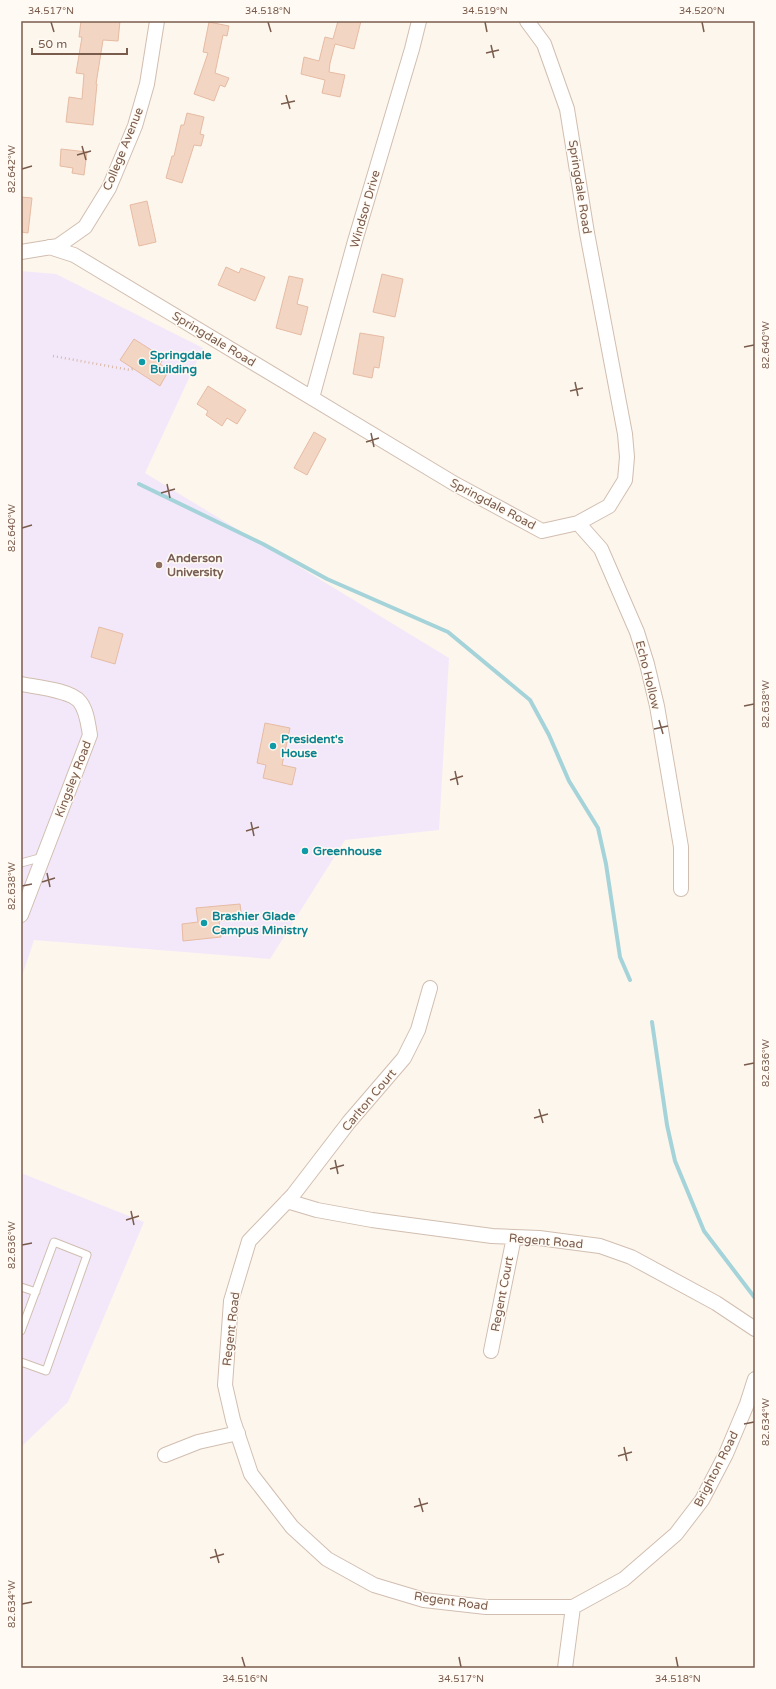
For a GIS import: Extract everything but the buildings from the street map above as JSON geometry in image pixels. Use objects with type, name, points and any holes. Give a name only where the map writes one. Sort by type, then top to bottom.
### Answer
[{"type":"street","name":"College Avenue","points":[[21,252],[58,246],[85,227],[109,188],[137,119],[147,84],[157,21]]},
{"type":"street","name":"Windsor Drive","points":[[312,398],[355,240],[419,21]]},
{"type":"street","name":"Springdale Road","points":[[49,247],[74,255],[455,484],[542,531],[578,523],[610,506],[625,480],[627,457],[625,434],[587,233],[567,109],[544,44],[527,21]]},
{"type":"street","name":"Echo Hollow","points":[[578,523],[601,549],[637,632],[647,664],[657,706],[681,846],[681,889]]},
{"type":"street","name":"Kingsley Road","points":[[21,684],[66,694],[80,701],[87,716],[90,735],[21,915]]},
{"type":"street","name":"Carlton Court","points":[[287,1201],[349,1122],[404,1058],[418,1030],[430,988]]},
{"type":"street","name":"Regent Road","points":[[573,1607],[486,1608],[424,1600],[374,1585],[328,1559],[292,1526],[252,1474],[238,1433],[225,1385],[231,1301],[249,1241],[287,1201],[318,1210],[372,1220],[492,1236],[539,1238],[600,1246],[631,1257],[716,1303],[755,1329]]},
{"type":"street","name":"Regent Court","points":[[491,1351],[514,1237]]},
{"type":"street","name":"Brighton Road","points":[[573,1607],[624,1579],[676,1534],[702,1500],[719,1467],[747,1404],[755,1379]]},
{"type":"street","points":[[165,1455],[198,1442],[238,1433]]},
{"type":"street","points":[[566,1668],[573,1607]]},
{"type":"lane","points":[[21,863],[43,857]]},
{"type":"lane","points":[[21,1331],[54,1242],[87,1255],[46,1371],[21,1362]]},
{"type":"lane","points":[[21,1286],[36,1292]]},
{"type":"path","points":[[53,356],[130,370],[133,369]]},
{"type":"shaded area","name":"Anderson University","points":[[21,271],[56,274],[203,348],[145,473],[449,658],[439,830],[345,840],[270,959],[34,940],[21,979]]},
{"type":"shaded area","points":[[21,1173],[144,1222],[68,1402],[21,1447]]},
{"type":"waterway","points":[[139,484],[263,544],[327,579],[448,632],[530,700],[549,735],[569,781],[598,828],[606,864],[620,957],[630,980]]},
{"type":"waterway","points":[[652,1022],[667,1125],[675,1161],[704,1231],[755,1298]]},
{"type":"place","name":"Springdale Building","points":[[142,362]]},
{"type":"place","name":"Anderson University","points":[[159,565]]},
{"type":"place","name":"President's House","points":[[273,746]]},
{"type":"place","name":"Greenhouse","points":[[305,851]]},
{"type":"place","name":"Brashier Glade Campus Ministry","points":[[204,923]]}]
